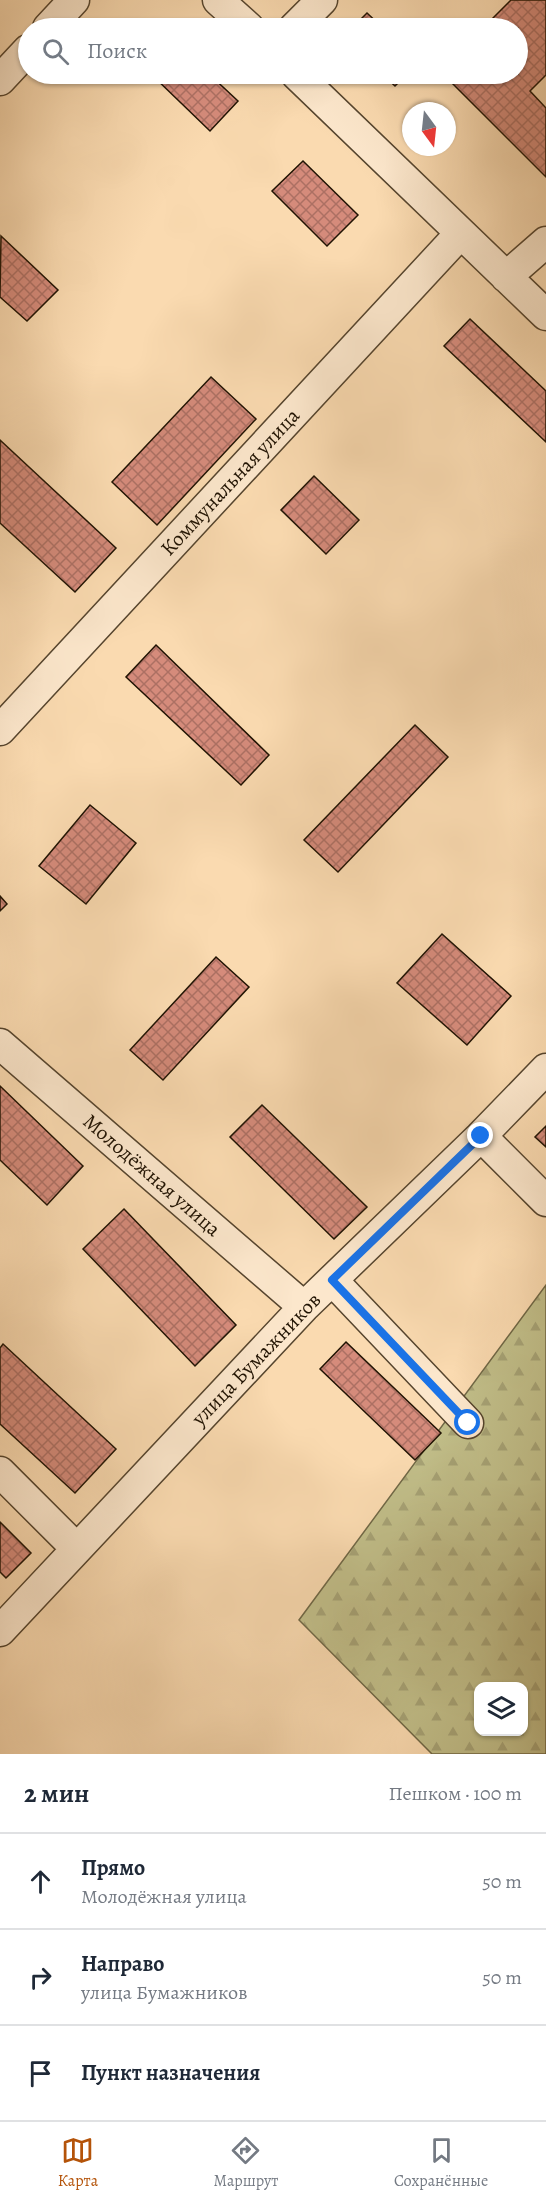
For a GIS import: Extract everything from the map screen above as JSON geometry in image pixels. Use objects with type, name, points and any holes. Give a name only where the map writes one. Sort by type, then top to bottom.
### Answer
[{"type":"street","points":[[57,18],[74,0]]},
{"type":"street","points":[[218,0],[238,18]]},
{"type":"street","points":[[304,18],[322,0]]},
{"type":"street","points":[[0,81],[18,61]]},
{"type":"street","points":[[306,84],[546,315]]},
{"type":"street","name":"Коммунальная улица","points":[[0,729],[460,234]]},
{"type":"street","points":[[506,278],[546,242]]},
{"type":"street","name":"Молодёжная улица","points":[[0,1044],[304,1307]]},
{"type":"street","name":"улица Бумажников","points":[[0,1631],[304,1307],[481,1136],[546,1069]]},
{"type":"street","points":[[481,1136],[546,1201]]},
{"type":"street","points":[[332,1280],[468,1423]]},
{"type":"street","points":[[0,1472],[76,1548]]},
{"type":"green space","points":[[546,1285],[546,1754],[432,1754],[299,1620]]},
{"type":"building","points":[[511,0],[546,0],[546,75],[530,91],[546,108],[546,177],[453,84],[528,84],[528,18],[493,18]]},
{"type":"building","points":[[367,13],[372,18],[362,18]]},
{"type":"building","points":[[161,84],[220,84],[238,101],[210,131]]},
{"type":"building","points":[[303,161],[358,215],[327,246],[272,191]]},
{"type":"building","points":[[1,236],[58,290],[27,321],[0,297]]},
{"type":"building","points":[[470,319],[546,391],[546,442],[444,346]]},
{"type":"building","points":[[211,377],[256,419],[157,525],[112,482]]},
{"type":"building","points":[[0,440],[116,548],[75,592],[0,523]]},
{"type":"building","points":[[314,476],[359,520],[326,554],[281,510]]},
{"type":"building","points":[[156,645],[269,755],[241,785],[126,677]]},
{"type":"building","points":[[415,725],[448,757],[338,872],[304,840]]},
{"type":"building","points":[[90,805],[136,843],[86,904],[39,866]]},
{"type":"building","points":[[0,896],[7,904],[0,911]]},
{"type":"building","points":[[442,934],[511,996],[467,1045],[397,983]]},
{"type":"building","points":[[216,957],[249,987],[163,1080],[130,1050]]},
{"type":"building","points":[[0,1086],[83,1166],[47,1205],[0,1160]]},
{"type":"building","points":[[262,1105],[367,1207],[334,1239],[230,1137]]},
{"type":"building","points":[[546,1126],[546,1147],[535,1137]]},
{"type":"building","points":[[124,1209],[236,1325],[195,1366],[83,1249]]},
{"type":"building","points":[[346,1342],[441,1433],[415,1460],[320,1369]]},
{"type":"building","points":[[3,1344],[116,1449],[75,1493],[0,1424],[0,1348]]},
{"type":"building","points":[[0,1522],[31,1553],[6,1578],[0,1572]]},
{"type":"route","points":[[468,1423],[332,1280],[481,1136]]}]
